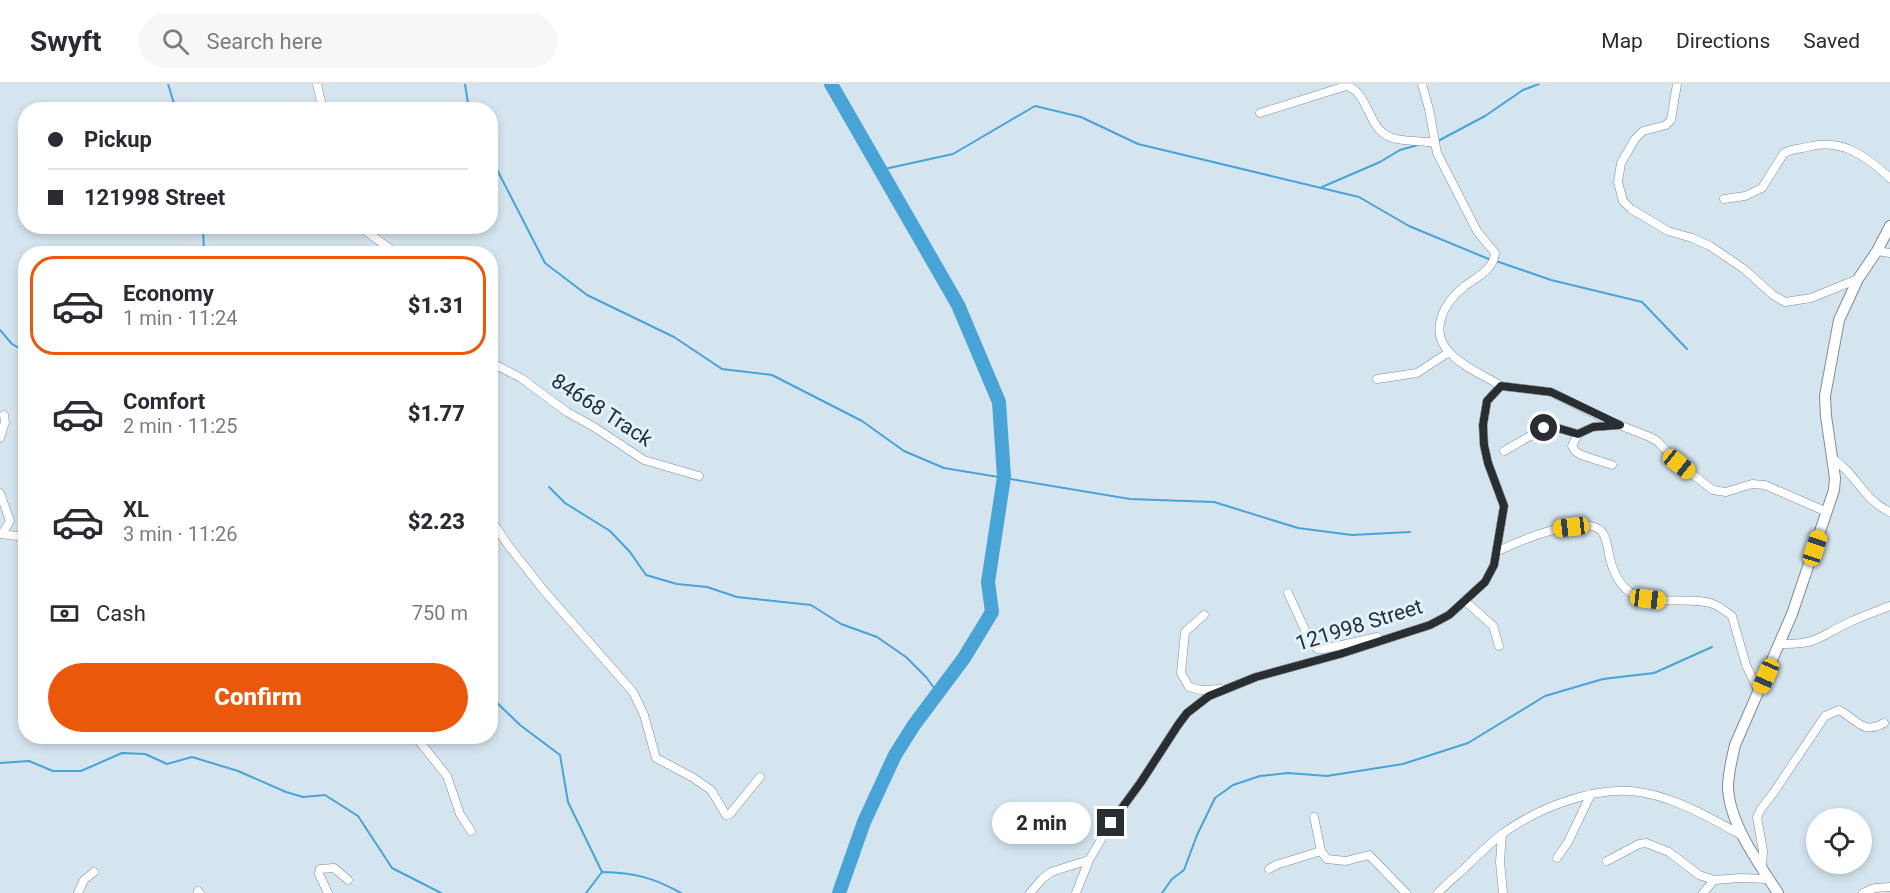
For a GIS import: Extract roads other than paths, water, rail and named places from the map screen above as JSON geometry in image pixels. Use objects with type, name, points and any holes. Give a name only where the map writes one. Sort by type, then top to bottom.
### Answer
[{"type":"street","points":[[317,84],[320,102]]},
{"type":"street","points":[[1422,84],[1430,109],[1437,153],[1468,216],[1495,253],[1491,265],[1460,290],[1443,311],[1439,324],[1441,335],[1449,352],[1501,386],[1551,392],[1657,441],[1679,464],[1713,490],[1726,492],[1752,484],[1765,485],[1827,512]]},
{"type":"street","points":[[1677,84],[1671,120],[1666,125],[1643,131],[1635,139],[1621,163],[1618,182],[1620,195],[1625,205],[1671,233],[1692,238],[1710,246],[1744,269],[1785,302],[1811,298],[1858,279]]},
{"type":"street","points":[[1260,113],[1347,86],[1357,92],[1370,117],[1382,133],[1390,138],[1434,143]]},
{"type":"street","points":[[1724,199],[1745,196],[1762,188],[1784,153],[1818,144],[1840,145],[1860,155],[1890,178]]},
{"type":"street","points":[[1778,893],[1743,835],[1730,801],[1728,788],[1730,768],[1735,745],[1780,644],[1803,583],[1834,490],[1826,396],[1839,320],[1846,301],[1890,226]]},
{"type":"street","points":[[370,234],[386,246]]},
{"type":"street","points":[[1877,251],[1890,253]]},
{"type":"street","points":[[1377,379],[1417,373],[1431,366],[1449,352]]},
{"type":"street","name":"84668 Track","points":[[498,366],[521,378],[567,412],[644,460],[699,476]]},
{"type":"street","name":"121998 Street","points":[[1076,893],[1089,860],[1111,823],[1178,725],[1199,704],[1223,689],[1256,677],[1340,654],[1440,620],[1485,582],[1498,551],[1504,506],[1488,463],[1483,425],[1487,401],[1501,386]]},
{"type":"street","points":[[0,438],[5,422],[4,415]]},
{"type":"street","points":[[1612,465],[1581,455],[1575,451],[1572,444],[1578,434],[1593,427],[1620,425]]},
{"type":"street","points":[[1504,451],[1544,428],[1554,427],[1578,434]]},
{"type":"street","points":[[1833,459],[1847,469],[1862,491],[1890,512]]},
{"type":"street","points":[[0,493],[10,521],[1,534],[18,536]]},
{"type":"street","points":[[1498,551],[1538,533],[1557,528],[1591,527],[1601,531],[1606,538],[1611,565],[1617,577],[1632,594],[1654,599],[1712,603],[1732,616],[1746,665],[1759,692]]},
{"type":"street","points":[[498,530],[544,592],[633,693],[644,715],[656,759],[687,774],[711,790],[726,815],[730,814],[760,777]]},
{"type":"street","points":[[1288,593],[1315,648],[1324,649],[1376,637],[1393,636]]},
{"type":"street","points":[[1464,600],[1493,626],[1499,646]]},
{"type":"street","points":[[1780,644],[1808,643],[1820,639],[1849,622],[1890,606]]},
{"type":"street","name":"121998 Street","points":[[1204,615],[1185,632],[1181,673],[1189,687],[1201,690],[1223,689]]},
{"type":"street","points":[[1762,867],[1763,851],[1758,817],[1761,809],[1826,716],[1839,710],[1863,727],[1870,729],[1884,723]]},
{"type":"street","points":[[421,744],[447,776],[460,814],[471,831]]},
{"type":"street","points":[[1438,893],[1502,834],[1519,823],[1559,804],[1591,794],[1632,791],[1651,796],[1699,812],[1743,835]]},
{"type":"street","points":[[1557,858],[1568,842],[1591,794]]},
{"type":"street","points":[[1314,817],[1321,851],[1327,859],[1346,861],[1364,855],[1371,856],[1406,893]]},
{"type":"street","points":[[1502,834],[1500,862],[1503,893]]},
{"type":"street","points":[[1607,861],[1639,844],[1646,843],[1669,852],[1699,875],[1714,880],[1769,879]]},
{"type":"street","points":[[1269,869],[1321,851]]},
{"type":"street","points":[[1030,893],[1051,872],[1089,860]]},
{"type":"street","points":[[328,893],[319,874],[320,869],[334,868],[348,880]]},
{"type":"street","points":[[78,893],[84,880],[94,872]]},
{"type":"street","points":[[1703,893],[1714,880]]},
{"type":"street","points":[[1863,893],[1875,888],[1890,887]]},
{"type":"waterway","points":[[168,84],[174,102]]},
{"type":"waterway","points":[[465,84],[468,102]]},
{"type":"waterway","points":[[831,84],[958,305],[999,402],[1004,477],[988,582],[992,612],[964,658],[914,725],[895,755],[864,822],[839,893]]},
{"type":"waterway","points":[[1438,141],[1485,116],[1523,90],[1539,84]]},
{"type":"waterway","points":[[880,170],[953,154],[1035,106],[1081,117],[1138,144],[1359,197],[1409,226],[1491,260]]},
{"type":"waterway","points":[[1322,187],[1380,162],[1400,150],[1418,145]]},
{"type":"waterway","points":[[498,172],[545,263],[587,295],[674,337],[722,369],[772,375],[862,421],[904,451],[944,468],[1130,499],[1214,502],[1298,528],[1352,535],[1410,532]]},
{"type":"waterway","points":[[203,234],[204,246]]},
{"type":"waterway","points":[[1496,261],[1551,280],[1642,302],[1687,349]]},
{"type":"waterway","points":[[0,330],[18,347]]},
{"type":"waterway","points":[[549,487],[565,503],[610,531],[630,552],[646,575],[677,584],[707,587],[737,597],[811,605],[841,624],[877,637],[906,657],[938,693]]},
{"type":"waterway","points":[[1162,893],[1172,879],[1184,870],[1197,835],[1215,798],[1233,785],[1260,776],[1288,773],[1327,776],[1403,764],[1468,743],[1545,696],[1603,679],[1654,673],[1712,647]]},
{"type":"waterway","points":[[498,704],[520,725],[560,755],[568,802],[602,872]]},
{"type":"waterway","points":[[0,763],[29,761],[53,771],[81,771],[122,753],[145,754],[167,764],[192,757],[238,771],[303,797],[325,795],[358,816],[392,868],[441,893]]},
{"type":"waterway","points":[[586,893],[602,872],[643,877],[681,893]]}]
